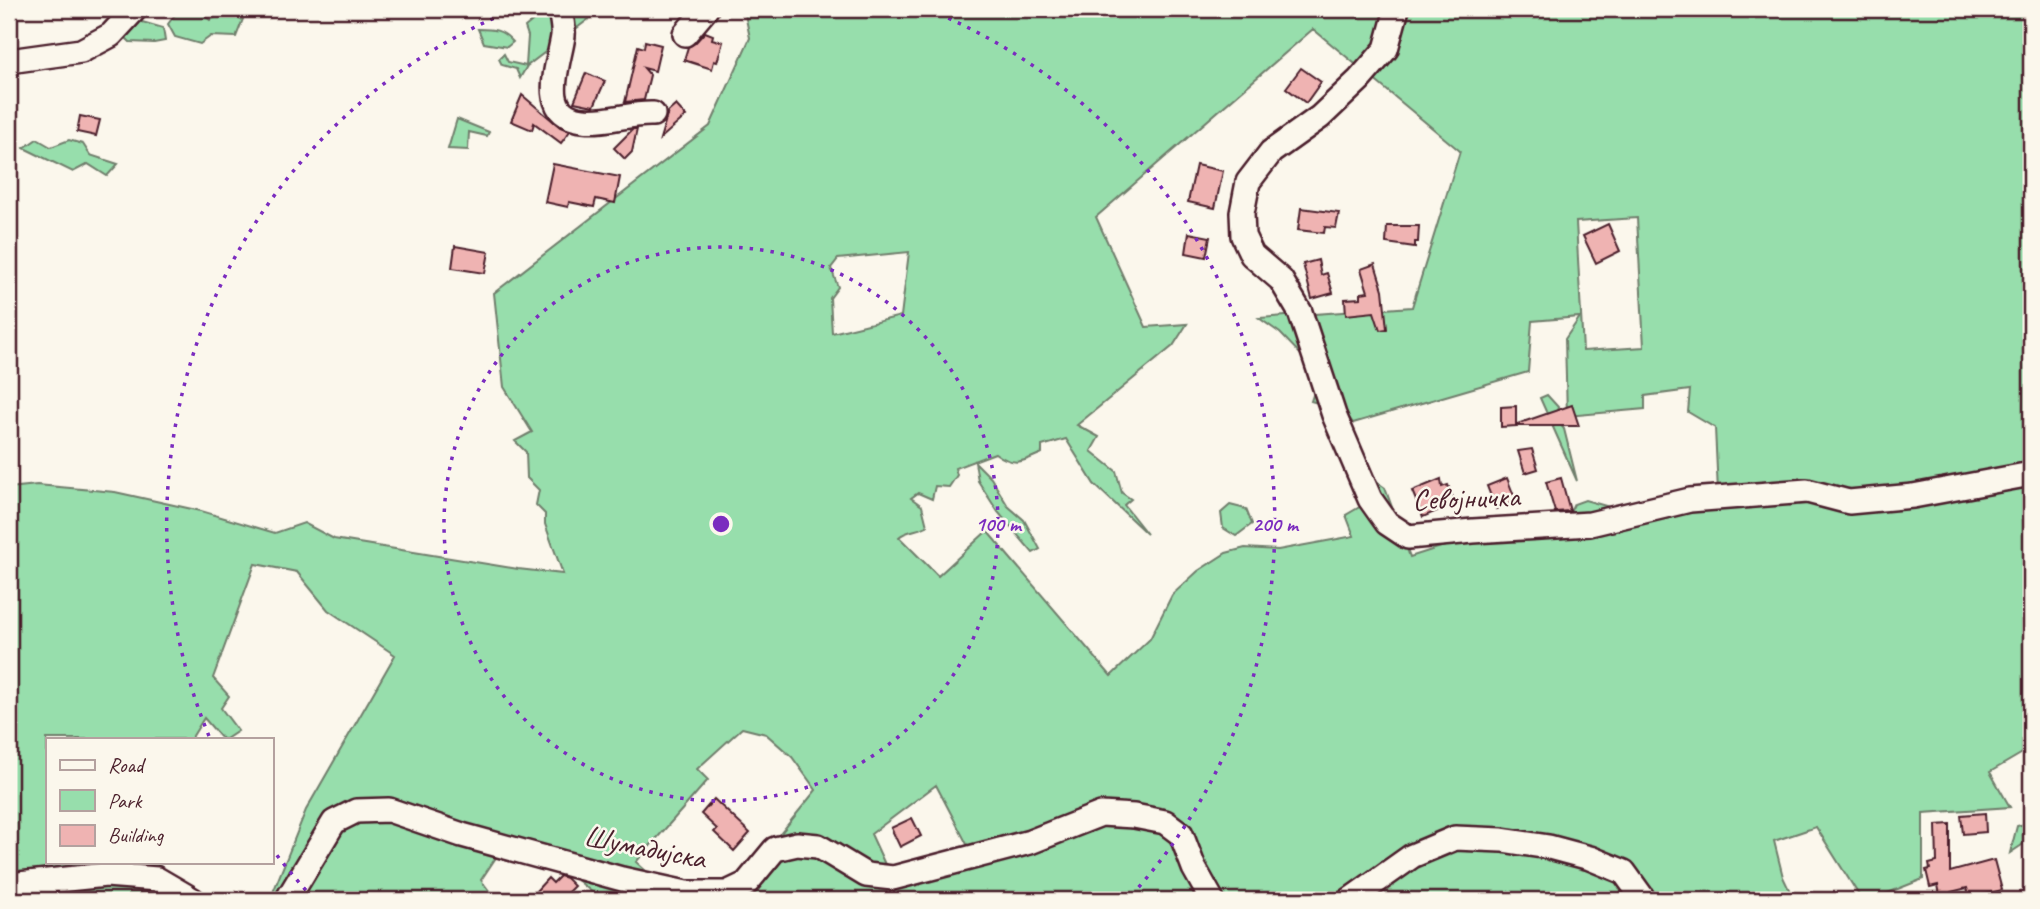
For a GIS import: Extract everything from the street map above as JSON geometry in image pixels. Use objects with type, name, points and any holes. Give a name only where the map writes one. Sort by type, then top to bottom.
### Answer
[{"type":"street","points":[[9,61],[81,51],[111,35],[135,9]]},
{"type":"street","points":[[560,9],[563,33],[555,72],[554,100],[564,114],[583,121],[653,114]]},
{"type":"street","points":[[685,34],[706,9]]},
{"type":"street","name":"Севојничка","points":[[1397,9],[1386,49],[1359,80],[1320,117],[1271,152],[1248,182],[1241,213],[1243,236],[1252,255],[1281,281],[1300,312],[1334,415],[1370,499],[1388,523],[1401,533],[1408,537],[1590,524],[1690,500],[1807,491],[1849,502],[1913,496],[2031,474]]},
{"type":"street","name":"Шумадијска","points":[[287,900],[334,822],[356,811],[389,810],[521,851],[687,894],[727,893],[746,884],[775,849],[797,844],[818,846],[866,875],[893,878],[1030,842],[1101,814],[1134,816],[1165,822],[1181,834],[1212,900]]},
{"type":"street","points":[[1350,900],[1412,856],[1455,838],[1538,845],[1590,858],[1624,872],[1642,900]]},
{"type":"street","points":[[9,885],[106,876],[157,879],[193,900]]},
{"type":"green space","points":[[554,9],[602,9],[527,66],[520,78],[516,69],[502,65],[499,59],[504,54],[508,62],[526,66],[528,36],[525,27],[537,17],[555,18]]},
{"type":"green space","points":[[744,9],[2031,9],[2031,465],[1919,486],[1804,500],[1834,511],[1882,511],[2031,484],[2031,748],[1990,772],[2010,807],[1923,813],[1923,879],[1870,900],[1862,900],[1816,827],[1774,841],[1783,877],[1794,900],[1391,900],[1381,886],[1362,900],[601,900],[567,871],[501,850],[481,880],[496,900],[270,900],[306,810],[395,655],[328,610],[297,572],[255,564],[213,678],[229,696],[221,708],[238,731],[228,738],[221,738],[204,718],[192,738],[46,738],[46,864],[158,864],[214,900],[9,900],[9,488],[37,485],[115,492],[201,511],[275,533],[304,523],[334,539],[563,574],[545,524],[545,514],[536,505],[539,490],[527,478],[526,452],[515,441],[532,432],[504,387],[494,293],[710,126],[750,38]],"holes":[[[1313,29],[1460,151],[1412,307],[1259,318],[1280,333],[1302,356],[1310,359],[1309,374],[1316,386],[1311,401],[1343,410],[1353,423],[1528,372],[1532,321],[1580,317],[1565,339],[1567,416],[1645,409],[1645,396],[1690,390],[1688,412],[1715,428],[1718,492],[1620,510],[1585,500],[1574,504],[1559,535],[1537,516],[1410,557],[1385,488],[1367,475],[1363,505],[1346,515],[1354,536],[1278,550],[1245,548],[1226,553],[1198,571],[1172,595],[1150,639],[1111,676],[987,531],[938,576],[899,537],[927,526],[922,506],[911,498],[918,493],[932,499],[935,486],[949,487],[957,475],[955,468],[995,453],[1013,462],[1023,461],[1042,453],[1042,446],[1066,439],[1094,484],[1147,534],[1124,505],[1131,499],[1122,493],[1116,471],[1091,451],[1099,437],[1077,425],[1173,346],[1187,324],[1146,327],[1096,217]],[[1637,218],[1644,347],[1583,351],[1576,222]],[[909,252],[901,316],[832,333],[830,298],[838,287],[831,268],[838,259]],[[742,728],[766,734],[792,757],[816,790],[781,833],[733,882],[658,882],[636,862],[708,780],[697,769]],[[936,785],[969,848],[888,871],[871,834]]]},
{"type":"green space","points":[[227,11],[243,19],[236,37],[211,36],[200,44],[175,37],[168,24],[177,12],[200,12],[210,20]]},
{"type":"green space","points":[[132,19],[163,28],[165,41],[130,42],[122,34]]},
{"type":"green space","points":[[478,29],[497,31],[513,42],[507,47],[484,43]]},
{"type":"green space","points":[[457,119],[489,132],[487,136],[469,132],[468,150],[448,149]]},
{"type":"green space","points":[[37,139],[51,147],[69,140],[83,144],[90,155],[118,164],[107,176],[88,164],[73,172],[24,148]]},
{"type":"green space","points":[[1547,395],[1558,407],[1555,418],[1564,429],[1577,481],[1540,398]]},
{"type":"green space","points":[[975,462],[991,478],[1008,506],[1024,520],[1040,549],[1033,553],[998,512],[978,481]]},
{"type":"green space","points":[[1230,505],[1246,509],[1252,524],[1236,536],[1223,528],[1221,513]]},
{"type":"green space","points":[[2028,823],[2031,839],[2010,853],[2017,826]]},
{"type":"building","points":[[705,32],[713,35],[712,39],[723,42],[712,69],[684,60],[688,47]]},
{"type":"building","points":[[645,41],[661,45],[655,71],[644,68],[650,75],[644,100],[625,102],[638,46],[644,48]]},
{"type":"building","points":[[1301,68],[1321,82],[1306,103],[1286,88]]},
{"type":"building","points":[[586,73],[605,81],[594,106],[574,102]]},
{"type":"building","points":[[522,95],[560,127],[570,131],[561,143],[534,123],[532,130],[511,121]]},
{"type":"building","points":[[676,105],[686,116],[660,139],[668,112]]},
{"type":"building","points":[[80,116],[100,120],[96,136],[77,132]]},
{"type":"building","points":[[633,129],[637,129],[632,152],[625,159],[614,148]]},
{"type":"building","points":[[553,164],[620,177],[615,203],[596,199],[594,207],[569,202],[568,207],[545,202]]},
{"type":"building","points":[[1196,165],[1223,171],[1215,208],[1188,202]]},
{"type":"building","points":[[1301,208],[1339,213],[1336,228],[1325,227],[1324,233],[1298,230]]},
{"type":"building","points":[[1608,224],[1620,251],[1596,263],[1583,236]]},
{"type":"building","points":[[1387,226],[1419,226],[1415,247],[1386,243]]},
{"type":"building","points":[[1189,233],[1210,237],[1206,257],[1186,253]]},
{"type":"building","points":[[455,246],[489,252],[485,273],[452,268]]},
{"type":"building","points":[[1318,260],[1321,275],[1327,273],[1333,293],[1312,299],[1303,264]]},
{"type":"building","points":[[1375,264],[1383,290],[1387,329],[1380,330],[1374,312],[1346,315],[1345,299],[1361,298],[1361,293],[1368,292],[1361,269]]},
{"type":"building","points":[[1572,405],[1579,426],[1517,424]]},
{"type":"building","points":[[1516,406],[1516,426],[1501,427],[1501,407]]},
{"type":"building","points":[[1532,449],[1538,469],[1525,473],[1518,451]]},
{"type":"building","points":[[1507,478],[1516,501],[1496,509],[1487,486]]},
{"type":"building","points":[[1561,478],[1570,511],[1555,512],[1546,482]]},
{"type":"building","points":[[1441,479],[1442,487],[1448,485],[1455,503],[1423,517],[1412,491]]},
{"type":"building","points":[[714,799],[750,833],[734,851],[714,832],[717,829],[701,814]]},
{"type":"building","points":[[1985,813],[1986,832],[1963,834],[1961,815]]},
{"type":"building","points":[[912,818],[921,836],[900,847],[891,828]]},
{"type":"building","points":[[1950,824],[1950,872],[1994,860],[2002,890],[1970,898],[1967,888],[1951,892],[1951,900],[1941,900],[1938,885],[1930,887],[1926,870],[1930,869],[1929,864],[1937,862],[1936,825]]},
{"type":"building","points":[[560,876],[574,886],[560,900],[547,900],[536,891],[548,878],[553,883]]}]
